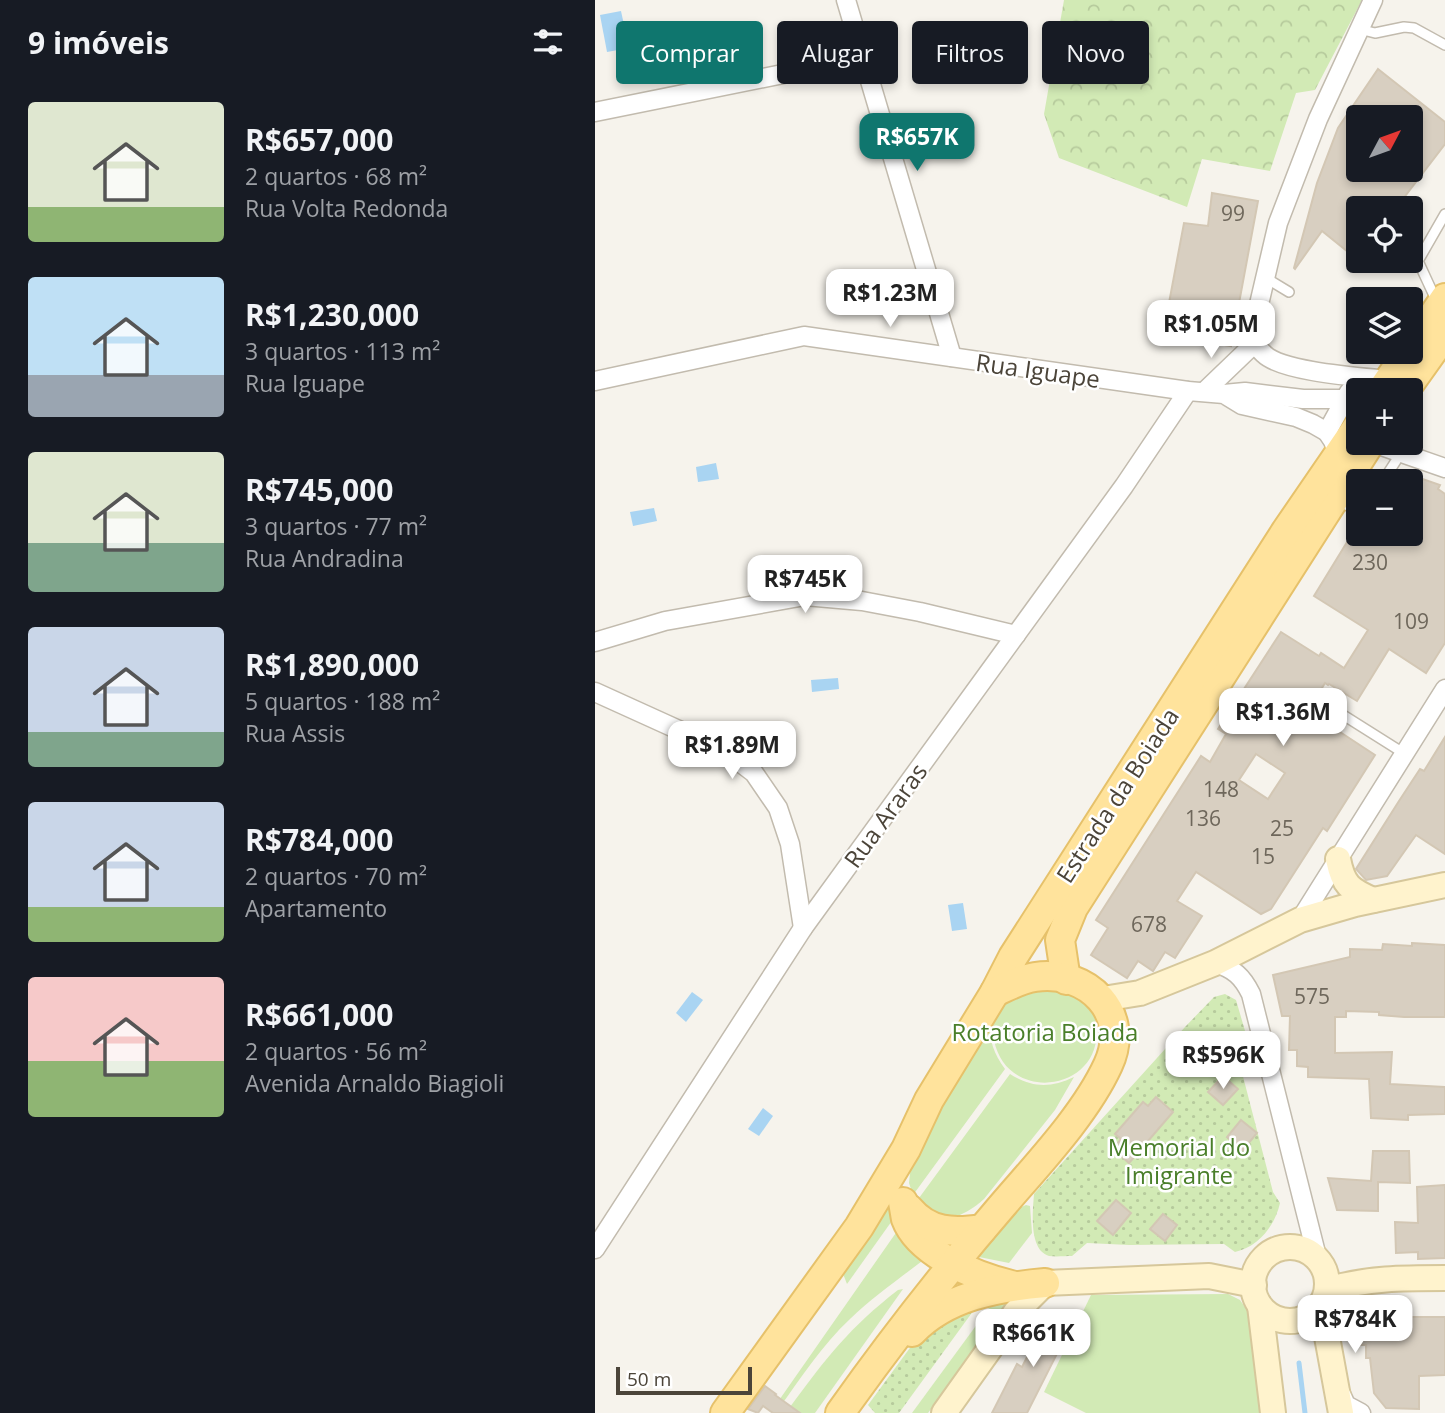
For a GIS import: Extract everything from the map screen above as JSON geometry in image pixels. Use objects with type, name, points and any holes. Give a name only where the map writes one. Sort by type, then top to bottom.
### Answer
[{"type":"main road","points":[[1423,330],[1442,303]]},
{"type":"main road","points":[[1391,378],[1445,334]]},
{"type":"main road","name":"Estrada da Boiada","points":[[725,1413],[839,1256],[906,1149],[929,1100],[995,992],[1013,957],[1286,531],[1332,443],[1346,434]]},
{"type":"main road","name":"Estrada da Boiada","points":[[1066,980],[1060,940],[1073,908],[1346,505]]},
{"type":"main road","points":[[1338,859],[1341,874],[1353,892],[1374,900]]},
{"type":"main road","points":[[1103,999],[1140,993],[1215,962],[1300,920],[1445,885]]},
{"type":"main road","points":[[845,1406],[953,1263],[1080,1111],[1109,1064],[1115,1035],[1111,1015],[1103,999],[1086,986],[1053,977],[1035,977],[995,992]]},
{"type":"main road","points":[[906,1149],[904,1202],[907,1219],[920,1239],[953,1263],[976,1275],[1013,1285]]},
{"type":"main road","points":[[904,1202],[919,1220],[939,1230],[958,1232],[982,1229]]},
{"type":"main road","points":[[1273,1413],[1253,1277],[1262,1259],[1279,1248],[1299,1247],[1317,1257],[1324,1267],[1328,1278],[1324,1297],[1340,1401]]},
{"type":"main road","points":[[845,1406],[918,1326],[941,1308],[1013,1285],[1209,1276],[1257,1296],[1269,1314],[1291,1321],[1313,1314],[1324,1297],[1356,1281],[1445,1278]]},
{"type":"main road","points":[[944,1413],[1016,1312],[1045,1283]]},
{"type":"street","points":[[846,0],[852,21]]},
{"type":"street","points":[[1350,378],[1279,364],[1263,354],[1255,343],[1253,330],[1278,223],[1318,119],[1373,0]]},
{"type":"street","points":[[595,111],[777,75]]},
{"type":"street","points":[[870,84],[953,357]]},
{"type":"street","name":"Rua Iguape","points":[[595,381],[804,335],[1224,394],[1242,405],[1296,417],[1332,443]]},
{"type":"street","name":"Rua Araras","points":[[595,1249],[803,928],[1124,486],[1197,391],[1255,343]]},
{"type":"street","points":[[1224,394],[1245,392],[1271,397],[1346,399]]},
{"type":"street","points":[[1332,443],[1346,412]]},
{"type":"street","points":[[1407,455],[1445,468]]},
{"type":"street","points":[[595,642],[666,621],[805,596],[862,601],[1016,635]]},
{"type":"street","points":[[1300,920],[1445,689]]},
{"type":"street","points":[[595,692],[725,751],[754,774],[778,808],[790,844],[803,928]]},
{"type":"street","points":[[1215,962],[1232,968],[1244,979],[1251,994],[1317,1257]]},
{"type":"street","points":[[1340,1401],[1361,1413]]},
{"type":"lane","points":[[1359,29],[1375,33],[1404,27],[1414,28],[1445,45]]},
{"type":"lane","points":[[1442,303],[1418,261],[1445,214]]},
{"type":"lane","points":[[1265,277],[1289,292]]},
{"type":"lane","points":[[1332,708],[1405,754]]},
{"type":"green space","points":[[1064,0],[1362,0],[1315,90],[1296,93],[1270,171],[1202,159],[1187,207],[1059,158],[1044,114],[1049,84],[1149,84],[1149,21],[1060,21]]},
{"type":"green space","name":"Rotatoria Boiada","points":[[1043,979],[1086,1001],[1092,1009],[1096,1025],[1095,1047],[1086,1064],[1071,1076],[1053,1082],[1034,1082],[1017,1075],[1002,1061],[994,1040],[993,1027],[1000,1009],[1014,996]]},
{"type":"green space","name":"Memorial do Imigrante","points":[[1225,994],[1236,1000],[1250,1048],[1239,1061],[1273,1192],[1280,1203],[1270,1227],[1251,1245],[1235,1252],[1224,1244],[1087,1243],[1072,1256],[1049,1256],[1042,1252],[1033,1229],[1034,1194],[1185,1027],[1214,997]]},
{"type":"green space","points":[[990,1022],[993,1047],[1005,1069],[913,1195],[909,1183],[912,1154]]},
{"type":"green space","points":[[1010,1074],[1026,1082],[1042,1085],[1074,1077],[1055,1110],[984,1199],[969,1211],[956,1216],[937,1216],[918,1201],[919,1198]]},
{"type":"green space","points":[[885,1186],[894,1218],[847,1284],[840,1266]]},
{"type":"green space","points":[[1026,1205],[1030,1206],[1032,1233],[1009,1263],[979,1257],[997,1226]]},
{"type":"green space","points":[[900,1227],[930,1255],[850,1319],[821,1351],[779,1408],[775,1406]]},
{"type":"green space","points":[[903,1289],[815,1413],[800,1413],[790,1407],[852,1330],[898,1290]]},
{"type":"green space","points":[[1228,1294],[1240,1300],[1249,1313],[1262,1413],[1086,1413],[1044,1392],[1091,1295]]},
{"type":"green space","points":[[1013,1296],[928,1413],[912,1413],[997,1297]]},
{"type":"green space","points":[[979,1303],[899,1413],[875,1413],[868,1405],[915,1341]]},
{"type":"water","points":[[621,11],[623,21],[616,21],[616,50],[607,52],[600,15]]},
{"type":"water","points":[[716,463],[719,479],[698,482],[696,467]]},
{"type":"water","points":[[654,508],[657,521],[633,526],[630,512]]},
{"type":"water","points":[[838,678],[839,689],[812,692],[811,680]]},
{"type":"water","points":[[963,903],[967,929],[952,931],[948,905]]},
{"type":"water","points":[[692,992],[703,1000],[686,1022],[676,1013]]},
{"type":"water","points":[[763,1108],[773,1116],[759,1136],[748,1129]]},
{"type":"building","points":[[1378,69],[1445,122],[1445,144],[1423,173],[1423,105],[1354,105]]},
{"type":"building","points":[[1346,116],[1346,182],[1416,182],[1405,196],[1346,196],[1346,250],[1322,231],[1295,269],[1317,183],[1338,128]]},
{"type":"building","points":[[1212,193],[1258,201],[1231,346],[1163,335],[1184,223],[1208,226]]},
{"type":"building","points":[[1423,479],[1440,485],[1438,489],[1445,494],[1445,643],[1426,673],[1389,649],[1357,701],[1325,683],[1308,711],[1375,755],[1327,831],[1323,828],[1271,909],[1261,914],[1196,872],[1177,901],[1202,916],[1175,958],[1165,952],[1153,971],[1138,961],[1127,978],[1091,955],[1108,928],[1096,920],[1201,756],[1210,762],[1226,734],[1218,729],[1281,632],[1344,668],[1368,630],[1314,596],[1346,544],[1346,546],[1423,546]],"holes":[[[1256,754],[1285,773],[1268,799],[1239,780]]]},
{"type":"building","points":[[1445,737],[1445,854],[1416,835],[1387,876],[1366,880],[1356,869],[1420,769],[1424,771]]},
{"type":"building","points":[[1412,943],[1445,945],[1445,1017],[1404,1017],[1379,1015],[1379,1012],[1346,1011],[1346,1017],[1335,1017],[1335,1053],[1392,1052],[1390,1084],[1445,1087],[1445,1114],[1408,1115],[1408,1120],[1371,1118],[1369,1079],[1308,1077],[1308,1067],[1297,1066],[1297,1050],[1289,1050],[1290,1016],[1282,1016],[1273,975],[1350,957],[1350,949],[1382,950],[1383,944],[1412,946]]},
{"type":"building","points":[[1223,1076],[1238,1089],[1223,1105],[1208,1092]]},
{"type":"building","points":[[1156,1097],[1173,1112],[1129,1163],[1113,1149],[1121,1139],[1115,1134],[1143,1102],[1148,1106]]},
{"type":"building","points":[[1241,1120],[1257,1133],[1243,1150],[1227,1137]]},
{"type":"building","points":[[1373,1151],[1409,1151],[1410,1183],[1378,1182],[1378,1211],[1337,1210],[1328,1178],[1371,1181]]},
{"type":"building","points":[[1445,1185],[1445,1258],[1418,1259],[1418,1252],[1396,1253],[1395,1222],[1418,1223],[1417,1187]]},
{"type":"building","points":[[1116,1200],[1131,1213],[1113,1235],[1097,1221]]},
{"type":"building","points":[[1163,1214],[1177,1225],[1165,1241],[1150,1229]]},
{"type":"building","points":[[1049,1314],[1071,1326],[1027,1413],[992,1413],[1017,1364],[1022,1367]]},
{"type":"building","points":[[1360,1317],[1445,1317],[1445,1375],[1419,1376],[1419,1409],[1386,1408],[1374,1393],[1370,1358],[1366,1358],[1366,1345],[1361,1345]]},
{"type":"building","points":[[765,1386],[800,1413],[773,1413],[763,1406],[758,1413],[748,1409]]},
{"type":"waterway","points":[[1299,1363],[1305,1413]]}]
